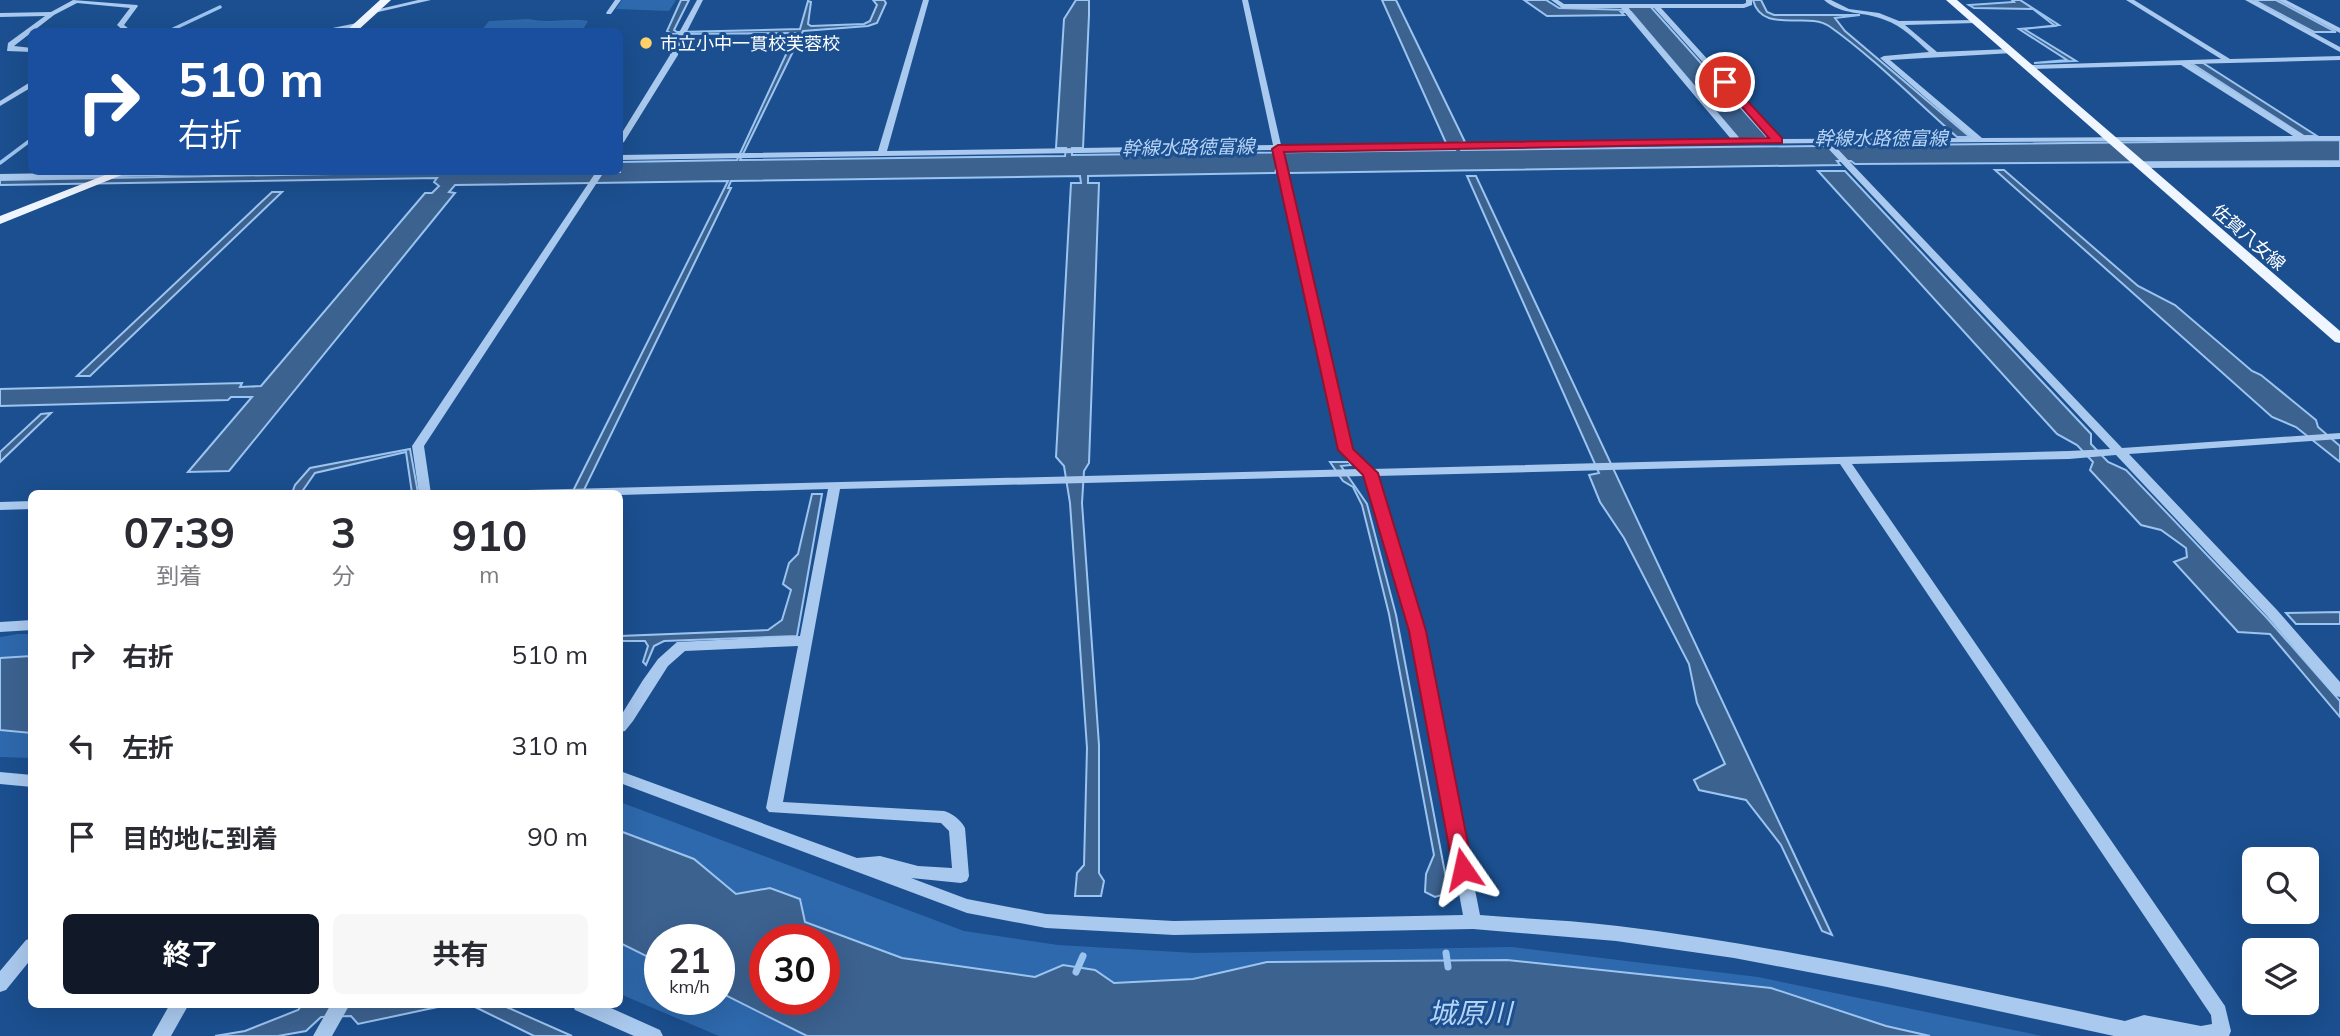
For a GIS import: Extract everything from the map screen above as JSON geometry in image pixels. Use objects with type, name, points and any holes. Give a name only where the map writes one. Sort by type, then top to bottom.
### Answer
[{"type":"main road","points":[[354,28],[386,0]]},
{"type":"main road","points":[[1951,0],[2110,142]]},
{"type":"main road","name":"佐賀八女線","points":[[2110,142],[2340,339]]},
{"type":"main road","points":[[0,220],[114,175]]},
{"type":"street","points":[[34,28],[77,0],[87,0],[108,5],[135,6],[120,25],[124,28]]},
{"type":"street","points":[[374,11],[428,0]]},
{"type":"street","points":[[609,13],[618,0]]},
{"type":"street","points":[[623,137],[674,55],[682,32],[700,0]]},
{"type":"street","points":[[882,153],[926,0]]},
{"type":"street","points":[[1245,0],[1345,450],[1370,473],[1417,631],[1473,922]]},
{"type":"street","points":[[1553,0],[1562,6],[1625,9],[1681,2],[1744,6],[1750,4],[1749,0]]},
{"type":"street","points":[[1827,0],[1850,13],[1884,16],[1899,23],[1935,54]]},
{"type":"street","points":[[2129,0],[2227,60]]},
{"type":"street","points":[[2248,0],[2340,50]]},
{"type":"street","points":[[2281,0],[2340,33]]},
{"type":"street","points":[[1655,5],[1778,141]]},
{"type":"street","points":[[1625,9],[1737,141]]},
{"type":"street","points":[[0,15],[52,14]]},
{"type":"street","points":[[1899,23],[1976,21]]},
{"type":"street","points":[[0,41],[15,40],[28,32]]},
{"type":"street","points":[[2312,34],[2340,33]]},
{"type":"street","points":[[15,40],[10,49],[28,50]]},
{"type":"street","points":[[1980,140],[1884,58],[2010,51]]},
{"type":"street","points":[[2029,67],[2340,58]]},
{"type":"street","points":[[2182,61],[2302,138]]},
{"type":"street","points":[[0,104],[28,86]]},
{"type":"street","points":[[623,158],[1737,141],[2110,142],[2340,138]]},
{"type":"street","points":[[1827,143],[2115,453],[2272,613],[2340,692]]},
{"type":"street","points":[[2136,164],[2337,166]]},
{"type":"street","points":[[0,177],[49,175]]},
{"type":"street","points":[[424,490],[418,446],[598,175]]},
{"type":"street","points":[[623,490],[2080,455],[2336,436]]},
{"type":"street","points":[[1844,461],[2219,1012],[2222,1031],[2201,1035],[2144,1023],[2129,1028]]},
{"type":"street","points":[[835,485],[774,808],[944,817],[957,828],[961,876],[918,873],[880,863],[851,865]]},
{"type":"street","points":[[0,506],[28,505]]},
{"type":"street","points":[[0,627],[28,625]]},
{"type":"street","points":[[623,724],[634,711],[665,655],[681,646],[806,641]]},
{"type":"street","points":[[0,778],[28,781]]},
{"type":"street","points":[[623,778],[967,906],[1046,921],[1174,928],[1473,922],[1616,933],[1734,950],[2129,1028],[2154,1036]]},
{"type":"street","points":[[0,984],[28,950]]},
{"type":"street","points":[[161,1036],[178,1008]]},
{"type":"street","points":[[591,1008],[654,1036]]},
{"type":"street","points":[[323,1036],[337,1012]]},
{"type":"shaded area","points":[[622,0],[676,0],[669,11],[616,9]]},
{"type":"shaded area","points":[[489,21],[588,21],[584,28],[483,28]]},
{"type":"shaded area","points":[[28,634],[28,656],[0,658],[0,637]]},
{"type":"shaded area","points":[[28,714],[28,758],[0,757],[0,717]]},
{"type":"shaded area","points":[[623,803],[964,931],[1058,945],[1195,953],[1512,947],[1758,977],[2042,1036],[1892,1036],[1041,999],[840,944],[840,924],[790,924],[623,846]]},
{"type":"shaded area","points":[[623,932],[644,943],[644,1004],[623,995]]},
{"type":"shaded area","points":[[735,988],[749,995],[749,1015],[790,1015],[833,1036],[719,1036],[670,1015],[735,1015]]},
{"type":"water","points":[[681,0],[689,0],[674,30],[677,32],[800,29],[808,1],[811,2],[808,24],[811,26],[864,24],[870,21],[877,5],[873,0],[884,0],[886,3],[877,23],[803,31],[740,160],[1065,156],[1066,148],[1056,148],[1064,19],[1076,0],[1089,0],[1089,15],[1083,148],[1072,148],[1072,155],[1455,150],[1453,143],[1446,143],[1382,0],[1396,0],[1465,142],[1458,143],[1461,150],[2340,140],[2340,161],[1855,164],[1851,161],[1837,161],[1840,165],[1289,173],[1287,170],[1276,170],[1275,173],[1088,176],[1088,183],[1099,183],[1089,463],[1084,471],[1082,503],[1099,745],[1099,873],[1104,881],[1101,896],[1075,896],[1077,873],[1084,865],[1087,748],[1070,503],[1064,466],[1056,457],[1071,183],[1081,183],[1080,176],[731,181],[728,188],[731,188],[584,490],[574,490],[728,181],[455,185],[449,192],[455,193],[229,471],[188,472],[252,397],[231,397],[228,400],[0,406],[0,389],[242,383],[240,387],[261,386],[425,193],[432,193],[439,186],[434,182],[437,178],[0,185],[0,180],[276,175],[623,175],[623,162],[737,160],[796,33],[672,34],[667,31]]},
{"type":"water","points":[[1524,0],[1546,0],[1559,8],[1629,10],[1627,7],[1650,6],[1768,138],[1739,139],[1631,12],[1621,12],[1624,15],[1547,16]]},
{"type":"water","points":[[1753,0],[1761,0],[1767,12],[1774,15],[1860,15],[1835,18],[1845,31],[1970,137],[1957,137],[1878,65],[1829,26],[1820,22],[1775,20],[1766,17],[1758,11]]},
{"type":"water","points":[[2012,0],[2020,0],[2059,25],[2054,26],[2033,9],[1974,8],[1969,5],[2014,2]]},
{"type":"water","points":[[2254,0],[2276,0],[2336,32],[2314,32]]},
{"type":"water","points":[[2037,27],[2024,29],[2076,61],[2034,63],[2067,60],[2019,29]]},
{"type":"water","points":[[2191,63],[2203,63],[2317,136],[2304,136]]},
{"type":"water","points":[[1995,170],[2004,170],[2138,286],[2175,305],[2252,371],[2261,375],[2316,420],[2318,427],[2340,446],[2340,462],[2296,427],[2272,417]]},
{"type":"water","points":[[1818,171],[1845,171],[2091,434],[2091,444],[2108,462],[2126,470],[2267,618],[2340,701],[2340,717],[2270,634],[2238,632],[2174,562],[2187,557],[2186,548],[2161,530],[2141,525],[2090,470],[2093,462],[2077,445],[2057,434]]},
{"type":"water","points":[[1467,176],[1476,176],[1832,935],[1822,931],[1781,845],[1746,800],[1699,790],[1694,780],[1725,764],[1697,703],[1689,664],[1624,538],[1600,502],[1589,475],[1599,473]]},
{"type":"water","points":[[272,192],[282,192],[90,376],[77,376]]},
{"type":"water","points":[[51,413],[0,462],[0,452],[41,414]]},
{"type":"water","points":[[410,449],[417,490],[412,490],[406,452],[315,473],[303,490],[293,490],[310,468]]},
{"type":"water","points":[[1330,462],[1349,462],[1351,465],[1341,466],[1367,504],[1396,615],[1446,878],[1445,894],[1435,897],[1425,892],[1426,874],[1434,855],[1389,614],[1362,505],[1353,487],[1343,481]]},
{"type":"water","points":[[812,494],[822,494],[797,636],[664,641],[654,646],[646,665],[643,662],[648,646],[645,641],[623,641],[623,636],[768,630],[782,620],[791,590],[783,584],[789,563],[798,554]]},
{"type":"water","points":[[2340,612],[2340,624],[2296,624],[2286,613]]},
{"type":"water","points":[[28,656],[28,733],[0,730],[0,658]]},
{"type":"water","points":[[623,832],[694,859],[736,894],[770,888],[800,899],[805,922],[810,924],[749,924],[749,1007],[735,1000],[735,924],[644,924],[644,955],[623,944]]},
{"type":"water","name":"城原川","points":[[840,935],[902,958],[1035,977],[1063,965],[1095,970],[1114,983],[1193,979],[1267,962],[1507,960],[1771,988],[1886,1026],[1930,1036],[807,1036],[765,1015],[840,1015]]},
{"type":"water","points":[[433,1008],[358,1024],[351,1016],[321,1017],[306,1031],[278,1036],[215,1036],[245,1031],[298,1010]]},
{"type":"water","points":[[477,1008],[509,1008],[572,1036],[534,1036]]},
{"type":"waterway","points":[[175,28],[220,7]]},
{"type":"waterway","points":[[0,163],[28,142]]},
{"type":"waterway","points":[[1446,953],[1448,967]]},
{"type":"waterway","points":[[1076,972],[1083,956]]},
{"type":"place","name":"市立小中一貫校芙蓉校","points":[[646,43]]},
{"type":"route","points":[[1463,869],[1417,631],[1370,473],[1345,450],[1278,149],[1778,141],[1725,82]]},
{"type":"water label","name":"幹線水路徳富線","points":[[1881,138]]},
{"type":"water label","name":"幹線水路徳富線","points":[[1188,147]]}]
